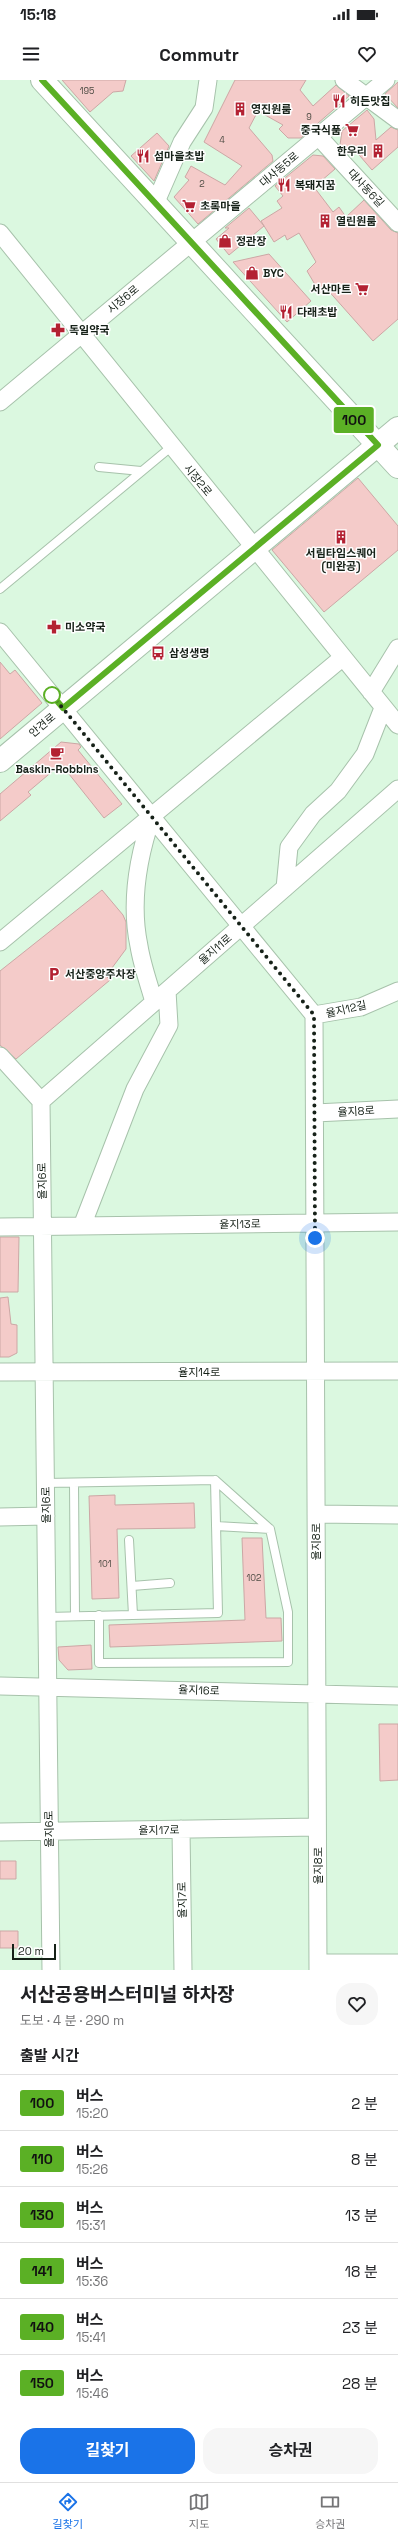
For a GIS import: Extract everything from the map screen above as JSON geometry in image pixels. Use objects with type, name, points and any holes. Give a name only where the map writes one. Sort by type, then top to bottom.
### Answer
[{"type":"street","points":[[42,80],[398,467]]},
{"type":"street","points":[[155,204],[182,142],[204,108],[208,80]]},
{"type":"street","points":[[344,80],[398,120]]},
{"type":"street","name":"대사동5로","points":[[190,242],[386,80]]},
{"type":"street","name":"대사동6길","points":[[318,136],[398,223]]},
{"type":"street","name":"시장2로","points":[[0,233],[253,549],[398,725]]},
{"type":"street","name":"시장6로","points":[[0,402],[190,242]]},
{"type":"street","name":"안견로","points":[[0,761],[398,428]]},
{"type":"street","points":[[0,632],[314,1015]]},
{"type":"street","points":[[370,692],[398,648]]},
{"type":"street","points":[[0,942],[342,658]]},
{"type":"street","points":[[285,888],[288,847],[313,814],[338,791],[365,754],[383,708]]},
{"type":"street","name":"율지11로","points":[[41,1102],[398,789]]},
{"type":"street","points":[[152,816],[142,844],[136,908],[138,945],[154,1002]]},
{"type":"street","name":"율지12길","points":[[314,1015],[361,1007],[398,990]]},
{"type":"street","points":[[82,1226],[135,1089],[169,1025],[167,991]]},
{"type":"street","name":"율지8로","points":[[314,1015],[318,1966]]},
{"type":"street","points":[[0,1056],[41,1102]]},
{"type":"street","name":"율지6로","points":[[41,1102],[51,1970]]},
{"type":"street","name":"율지8로","points":[[315,1113],[398,1109]]},
{"type":"street","name":"율지13로","points":[[0,1227],[398,1222]]},
{"type":"street","name":"율지14로","points":[[0,1372],[398,1371]]},
{"type":"street","points":[[316,1514],[398,1515]]},
{"type":"street","points":[[0,1517],[46,1516]]},
{"type":"street","name":"율지16로","points":[[0,1686],[48,1686],[398,1696]]},
{"type":"street","name":"율지17로","points":[[0,1832],[318,1827]]},
{"type":"street","name":"율지7로","points":[[181,1829],[183,1970]]},
{"type":"street","points":[[318,1966],[398,1963]]},
{"type":"lane","points":[[0,589],[171,446]]},
{"type":"lane","points":[[99,467],[141,471]]},
{"type":"lane","points":[[45,1483],[215,1480],[270,1529],[288,1612],[288,1662],[99,1663],[99,1616]]},
{"type":"lane","points":[[47,1617],[218,1613],[215,1480]]},
{"type":"lane","points":[[74,1483],[75,1616]]},
{"type":"lane","points":[[216,1526],[270,1529]]},
{"type":"lane","points":[[129,1540],[133,1615]]},
{"type":"lane","points":[[132,1586],[170,1583]]},
{"type":"building","points":[[62,80],[126,80],[123,91],[113,92],[90,112]]},
{"type":"building","points":[[235,80],[306,80],[300,90],[313,106],[336,85],[349,96],[301,138],[288,138],[279,129],[283,125],[258,111],[249,128],[272,155],[273,161],[198,224],[174,197],[189,180],[185,177],[191,166],[225,185],[242,166],[204,142]]},
{"type":"building","points":[[398,82],[398,108],[385,94]]},
{"type":"building","points":[[367,110],[374,119],[376,140],[391,127],[398,130],[398,147],[372,170],[354,149],[348,154],[340,145],[342,131]]},
{"type":"building","points":[[157,133],[169,146],[154,181],[131,156]]},
{"type":"building","points":[[313,155],[323,156],[335,169],[314,187],[333,212],[339,207],[346,217],[364,200],[391,230],[398,233],[398,319],[373,341],[326,288],[320,293],[307,271],[316,262],[299,233],[287,240],[285,235],[274,242],[261,221],[282,208],[277,201],[283,196],[275,186]]},
{"type":"building","points":[[249,208],[264,226],[229,255],[216,239],[229,228],[225,228]]},
{"type":"building","points":[[269,254],[311,301],[287,322],[233,262]]},
{"type":"building","name":"서림타임스퀘어 (미완공)","points":[[358,478],[398,526],[398,550],[324,612],[272,550]]},
{"type":"building","points":[[0,662],[10,674],[15,670],[42,703],[0,739]]},
{"type":"building","points":[[61,742],[79,744],[81,747],[78,750],[122,804],[104,818],[61,764],[28,792],[31,795],[0,821],[0,794]]},
{"type":"building","name":"서산중앙주차장","points":[[102,890],[123,915],[126,922],[126,949],[106,976],[110,980],[16,1059],[0,1045],[0,971]]},
{"type":"building","points":[[0,1237],[19,1237],[18,1292],[0,1292]]},
{"type":"building","points":[[8,1297],[11,1324],[17,1325],[17,1353],[9,1357],[0,1357],[0,1298]]},
{"type":"building","points":[[115,1495],[115,1505],[194,1503],[195,1528],[117,1529],[119,1598],[92,1599],[89,1496]]},
{"type":"building","points":[[242,1538],[262,1538],[266,1618],[281,1618],[282,1641],[110,1647],[109,1625],[245,1620]]},
{"type":"building","points":[[91,1645],[92,1669],[68,1670],[59,1660],[58,1647]]},
{"type":"building","points":[[379,1724],[398,1724],[398,1780],[380,1781]]},
{"type":"building","points":[[0,1861],[16,1861],[16,1879],[0,1879]]},
{"type":"building","points":[[0,1931],[18,1931],[18,1948],[0,1948]]},
{"type":"bus line","name":"100","points":[[42,80],[378,445],[63,708],[52,695]]},
{"type":"place","name":"히든맛집","points":[[339,101]]},
{"type":"place","name":"영진원룸","points":[[240,109]]},
{"type":"place","name":"중국식품","points":[[352,130]]},
{"type":"place","name":"한우리","points":[[378,151]]},
{"type":"place","name":"섬마을초밥","points":[[143,156]]},
{"type":"place","name":"복돼지꿈","points":[[284,185]]},
{"type":"place","name":"초록마을","points":[[189,206]]},
{"type":"place","name":"열린원룸","points":[[325,221]]},
{"type":"place","name":"정관장","points":[[225,241]]},
{"type":"place","name":"BYC","points":[[252,273]]},
{"type":"place","name":"서산마트","points":[[362,289]]},
{"type":"place","name":"다래초밥","points":[[286,312]]},
{"type":"place","name":"독일약국","points":[[58,330]]},
{"type":"place","name":"서림타임스퀘어 (미완공)","points":[[341,537]]},
{"type":"place","name":"미소약국","points":[[54,627]]},
{"type":"place","name":"삼성생명","points":[[158,653]]},
{"type":"place","name":"Baskin-Robbins","points":[[57,753]]},
{"type":"place","name":"서산중앙주차장","points":[[54,974]]},
{"type":"route","points":[[52,695],[314,1015],[315,1238]]}]
